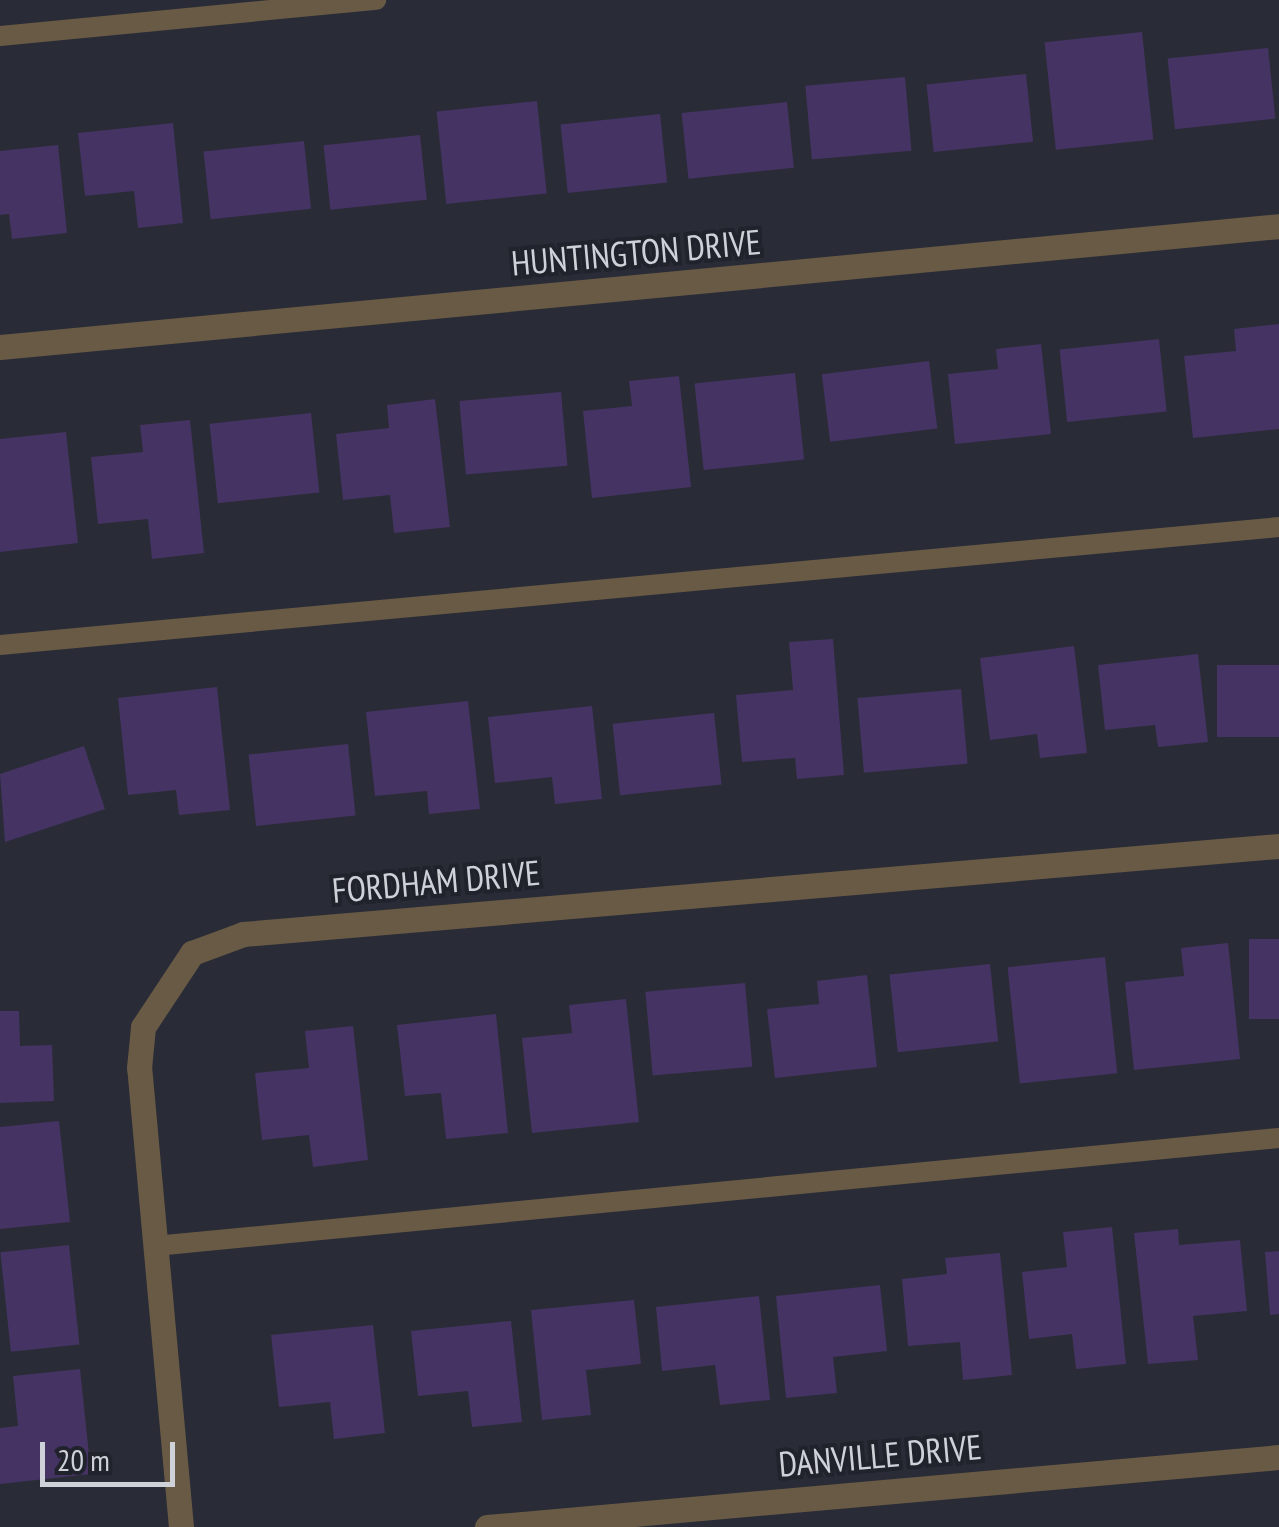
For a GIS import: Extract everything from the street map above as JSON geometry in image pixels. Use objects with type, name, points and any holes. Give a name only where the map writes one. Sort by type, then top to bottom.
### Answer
[{"type":"street","name":"HUNTINGTON DRIVE","points":[[0,348],[1279,226]]},
{"type":"street","name":"FORDHAM DRIVE","points":[[181,1527],[155,1246],[144,1028],[192,953],[243,934],[1279,846]]},
{"type":"street","name":"DANVILLE DRIVE","points":[[488,1527],[1279,1457]]},
{"type":"lane","points":[[0,36],[376,0]]},
{"type":"lane","points":[[0,645],[1279,527]]},
{"type":"lane","points":[[155,1246],[1279,1138]]},
{"type":"building","points":[[1142,32],[1153,139],[1056,150],[1045,42]]},
{"type":"building","points":[[1268,48],[1275,119],[1175,129],[1168,59]]},
{"type":"building","points":[[1026,74],[1033,142],[934,152],[927,84]]},
{"type":"building","points":[[905,77],[911,151],[812,159],[805,86]]},
{"type":"building","points":[[537,101],[547,193],[446,204],[437,112]]},
{"type":"building","points":[[787,102],[794,168],[688,179],[682,113]]},
{"type":"building","points":[[660,114],[667,183],[568,193],[561,124]]},
{"type":"building","points":[[173,123],[183,223],[138,228],[134,191],[85,196],[78,133]]},
{"type":"building","points":[[420,135],[427,200],[330,210],[324,145]]},
{"type":"building","points":[[304,141],[311,209],[211,219],[204,152]]},
{"type":"building","points":[[58,145],[67,233],[12,239],[9,214],[0,215],[0,151]]},
{"type":"building","points":[[1279,324],[1279,429],[1193,438],[1184,356],[1236,351],[1234,329]]},
{"type":"building","points":[[1159,339],[1167,412],[1067,422],[1060,349]]},
{"type":"building","points":[[1041,344],[1051,434],[955,444],[948,374],[998,369],[996,349]]},
{"type":"building","points":[[929,361],[937,428],[830,442],[822,374]]},
{"type":"building","points":[[795,373],[804,460],[704,470],[695,384]]},
{"type":"building","points":[[679,376],[691,487],[592,498],[583,411],[632,406],[629,381]]},
{"type":"building","points":[[561,392],[567,466],[466,475],[459,401]]},
{"type":"building","points":[[435,399],[450,527],[394,533],[390,495],[343,500],[336,434],[389,428],[387,405]]},
{"type":"building","points":[[311,413],[319,493],[218,503],[210,424]]},
{"type":"building","points":[[190,420],[204,553],[152,559],[148,519],[98,524],[91,457],[143,452],[140,425]]},
{"type":"building","points":[[66,432],[78,543],[0,552],[0,439]]},
{"type":"building","points":[[833,639],[844,775],[797,779],[795,758],[742,762],[736,695],[793,690],[789,642]]},
{"type":"building","points":[[1074,646],[1087,753],[1040,758],[1037,734],[990,740],[980,658]]},
{"type":"building","points":[[1198,654],[1208,742],[1158,747],[1155,725],[1105,730],[1098,665]]},
{"type":"building","points":[[1217,665],[1279,665],[1279,737],[1217,737]]},
{"type":"building","points":[[217,687],[230,810],[179,815],[176,790],[128,795],[118,698]]},
{"type":"building","points":[[961,689],[968,764],[864,773],[857,698]]},
{"type":"building","points":[[468,701],[480,809],[429,814],[427,791],[375,796],[366,712]]},
{"type":"building","points":[[592,706],[602,799],[555,804],[552,777],[495,783],[488,717]]},
{"type":"building","points":[[714,713],[722,785],[620,795],[613,724]]},
{"type":"building","points":[[348,744],[356,816],[256,826],[249,754]]},
{"type":"building","points":[[84,746],[105,809],[5,842],[0,774]]},
{"type":"building","points":[[1249,939],[1279,939],[1279,1019],[1249,1019]]},
{"type":"building","points":[[1228,943],[1240,1059],[1134,1070],[1125,982],[1184,976],[1181,948]]},
{"type":"building","points":[[1105,957],[1117,1073],[1020,1084],[1008,967]]},
{"type":"building","points":[[990,964],[998,1042],[898,1052],[890,975]]},
{"type":"building","points":[[867,975],[877,1067],[775,1078],[767,1009],[819,1004],[817,981]]},
{"type":"building","points":[[745,983],[752,1067],[653,1075],[645,992]]},
{"type":"building","points":[[626,999],[639,1122],[532,1133],[522,1038],[572,1033],[569,1005]]},
{"type":"building","points":[[0,1011],[19,1011],[20,1046],[52,1045],[54,1101],[0,1103]]},
{"type":"building","points":[[496,1014],[508,1133],[446,1139],[441,1093],[405,1096],[397,1025]]},
{"type":"building","points":[[353,1026],[368,1160],[313,1167],[309,1135],[262,1140],[255,1073],[309,1068],[305,1031]]},
{"type":"building","points":[[59,1121],[70,1222],[0,1229],[0,1127]]},
{"type":"building","points":[[1112,1227],[1126,1364],[1076,1369],[1072,1334],[1029,1339],[1022,1272],[1067,1267],[1063,1232]]},
{"type":"building","points":[[1178,1229],[1179,1245],[1240,1240],[1247,1311],[1193,1316],[1198,1360],[1148,1364],[1134,1233]]},
{"type":"building","points":[[69,1245],[79,1344],[11,1352],[0,1252]]},
{"type":"building","points":[[1279,1251],[1279,1314],[1270,1315],[1265,1252]]},
{"type":"building","points":[[1000,1253],[1012,1375],[963,1380],[960,1342],[908,1346],[902,1279],[947,1274],[945,1258]]},
{"type":"building","points":[[880,1285],[887,1351],[833,1357],[837,1393],[786,1398],[776,1296]]},
{"type":"building","points":[[759,1296],[770,1400],[720,1405],[715,1365],[662,1371],[656,1307]]},
{"type":"building","points":[[634,1300],[641,1364],[586,1370],[591,1415],[542,1420],[531,1310]]},
{"type":"building","points":[[511,1321],[522,1422],[472,1427],[468,1391],[418,1396],[411,1331]]},
{"type":"building","points":[[373,1325],[385,1433],[334,1439],[330,1402],[279,1407],[271,1335]]},
{"type":"building","points":[[80,1369],[91,1474],[0,1484],[0,1428],[18,1426],[13,1376]]}]
